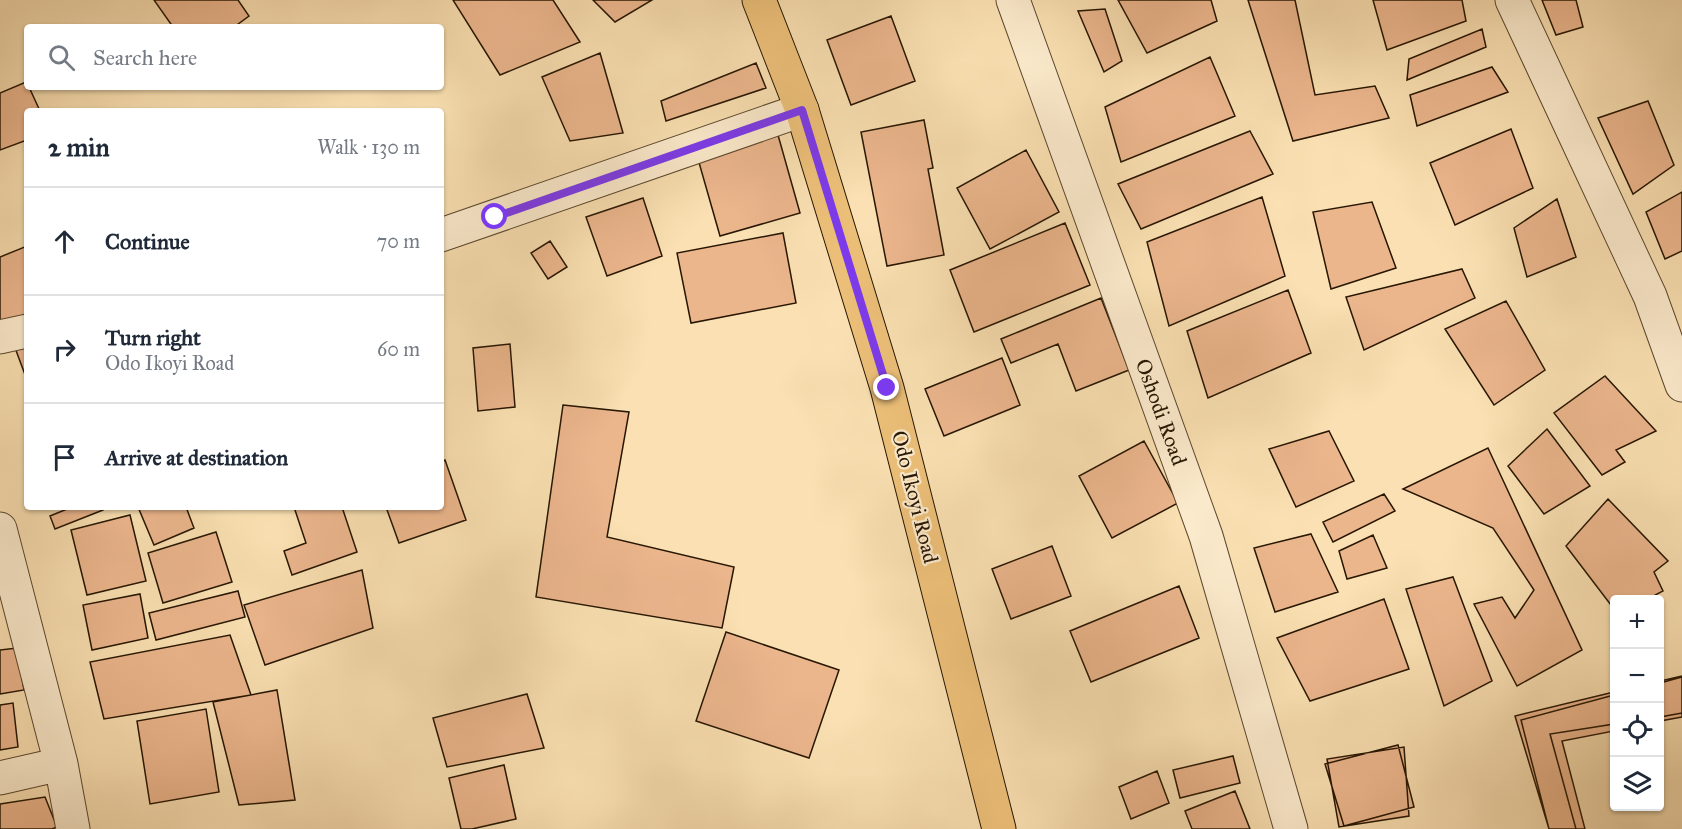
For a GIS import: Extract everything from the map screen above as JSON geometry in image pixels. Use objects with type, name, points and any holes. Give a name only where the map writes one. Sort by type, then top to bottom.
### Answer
[{"type":"main road","name":"Odo Ikoyi Road","points":[[759,0],[802,110],[887,388],[999,829]]},
{"type":"street","name":"Oshodi Road","points":[[1013,0],[1206,536],[1291,829]]},
{"type":"street","points":[[1512,0],[1650,296],[1682,385]]},
{"type":"street","points":[[444,235],[802,110]]},
{"type":"street","points":[[0,337],[24,332]]},
{"type":"street","points":[[0,529],[61,764],[73,829]]},
{"type":"street","points":[[0,778],[61,764]]},
{"type":"building","points":[[154,0],[238,0],[249,16],[238,24],[171,24]]},
{"type":"building","points":[[453,0],[553,0],[580,42],[500,75]]},
{"type":"building","points":[[593,0],[652,0],[615,22]]},
{"type":"building","points":[[1118,0],[1211,0],[1217,21],[1147,53]]},
{"type":"building","points":[[1248,0],[1295,0],[1315,95],[1375,86],[1389,118],[1293,141]]},
{"type":"building","points":[[1373,0],[1462,0],[1466,21],[1387,50]]},
{"type":"building","points":[[1542,0],[1576,0],[1583,27],[1556,35]]},
{"type":"building","points":[[1105,9],[1122,61],[1104,72],[1078,11]]},
{"type":"building","points":[[891,16],[915,81],[851,105],[827,40]]},
{"type":"building","points":[[1482,29],[1486,47],[1407,80],[1409,59]]},
{"type":"building","points":[[600,53],[623,133],[570,141],[542,77]]},
{"type":"building","points":[[1210,57],[1235,116],[1121,162],[1105,107]]},
{"type":"building","points":[[756,63],[766,88],[666,121],[661,101]]},
{"type":"building","points":[[1492,67],[1508,92],[1417,126],[1410,95]]},
{"type":"building","points":[[24,83],[24,90],[30,90],[39,108],[24,108],[24,141],[0,150],[0,93]]},
{"type":"building","points":[[1648,101],[1674,165],[1633,194],[1598,118]]},
{"type":"building","points":[[924,120],[933,168],[928,169],[944,255],[887,266],[861,132]]},
{"type":"building","points":[[1511,129],[1533,188],[1455,225],[1430,163]]},
{"type":"building","points":[[1250,131],[1273,174],[1141,229],[1118,184]]},
{"type":"building","points":[[778,135],[800,213],[720,236],[698,159]]},
{"type":"building","points":[[1026,150],[1059,212],[990,249],[957,188]]},
{"type":"building","points":[[1682,192],[1682,251],[1665,259],[1646,212]]},
{"type":"building","points":[[1262,197],[1285,276],[1169,326],[1147,242]]},
{"type":"building","points":[[643,198],[662,256],[607,276],[586,217]]},
{"type":"building","points":[[1557,199],[1576,257],[1527,277],[1514,228]]},
{"type":"building","points":[[1372,202],[1396,268],[1331,289],[1313,212]]},
{"type":"building","points":[[1065,223],[1090,285],[974,332],[950,270]]},
{"type":"building","points":[[783,233],[796,303],[691,323],[677,253]]},
{"type":"building","points":[[550,241],[567,267],[548,279],[531,253]]},
{"type":"building","points":[[24,247],[24,319],[0,323],[0,257]]},
{"type":"building","points":[[1462,269],[1475,298],[1364,350],[1346,297]]},
{"type":"building","points":[[1288,290],[1311,353],[1208,398],[1187,331]]},
{"type":"building","points":[[1101,298],[1129,370],[1076,391],[1058,344],[1011,363],[1001,339]]},
{"type":"building","points":[[1506,301],[1545,370],[1494,405],[1445,329]]},
{"type":"building","points":[[24,334],[24,372],[11,337]]},
{"type":"building","points":[[510,344],[515,407],[478,411],[473,348]]},
{"type":"building","points":[[1002,358],[1020,405],[944,436],[925,389]]},
{"type":"building","points":[[1605,376],[1656,431],[1616,450],[1625,462],[1602,475],[1554,413]]},
{"type":"building","points":[[563,405],[629,412],[607,537],[734,567],[722,628],[536,597]]},
{"type":"building","points":[[1547,429],[1590,486],[1544,514],[1508,466]]},
{"type":"building","points":[[1329,431],[1354,481],[1296,507],[1269,449]]},
{"type":"building","points":[[1144,441],[1178,503],[1112,538],[1079,476]]},
{"type":"building","points":[[1488,448],[1582,650],[1517,686],[1474,604],[1502,597],[1515,618],[1534,590],[1493,528],[1403,489]]},
{"type":"building","points":[[444,460],[466,520],[399,543],[387,510],[444,510]]},
{"type":"building","points":[[1384,494],[1395,511],[1333,542],[1323,522]]},
{"type":"building","points":[[1608,499],[1668,561],[1654,572],[1663,591],[1655,595],[1610,595],[1610,604],[1566,546]]},
{"type":"building","points":[[65,510],[103,510],[55,529],[50,516]]},
{"type":"building","points":[[139,510],[187,510],[194,528],[154,545]]},
{"type":"building","points":[[295,510],[343,510],[357,552],[292,575],[284,551],[306,543]]},
{"type":"building","points":[[130,515],[146,581],[87,595],[71,530]]},
{"type":"building","points":[[216,532],[232,582],[163,603],[148,553]]},
{"type":"building","points":[[1311,534],[1338,592],[1275,612],[1254,548]]},
{"type":"building","points":[[1373,535],[1387,568],[1347,579],[1339,551]]},
{"type":"building","points":[[1052,546],[1071,596],[1011,619],[992,569]]},
{"type":"building","points":[[362,570],[373,628],[265,665],[244,605]]},
{"type":"building","points":[[1453,577],[1492,681],[1444,706],[1406,589]]},
{"type":"building","points":[[1179,586],[1199,638],[1091,682],[1070,631]]},
{"type":"building","points":[[238,591],[245,617],[156,640],[149,613]]},
{"type":"building","points":[[140,594],[148,638],[92,650],[83,605]]},
{"type":"building","points":[[1384,599],[1409,669],[1310,701],[1277,638]]},
{"type":"building","points":[[726,632],[839,670],[809,758],[696,721]]},
{"type":"building","points":[[230,635],[251,695],[104,719],[90,662]]},
{"type":"building","points":[[17,648],[24,690],[0,694],[0,650]]},
{"type":"building","points":[[1682,676],[1682,717],[1664,720],[1664,680]]},
{"type":"building","points":[[1682,677],[1682,713],[1664,716],[1664,682]]},
{"type":"building","points":[[277,690],[295,800],[239,805],[213,702]]},
{"type":"building","points":[[1610,693],[1610,732],[1562,741],[1585,829],[1549,829],[1515,716]]},
{"type":"building","points":[[527,694],[544,748],[447,767],[433,718]]},
{"type":"building","points":[[1610,696],[1610,725],[1550,734],[1576,829],[1549,829],[1521,720]]},
{"type":"building","points":[[13,703],[18,747],[0,750],[0,705]]},
{"type":"building","points":[[206,709],[219,792],[150,804],[137,721]]},
{"type":"building","points":[[1398,745],[1414,807],[1344,826],[1325,764]]},
{"type":"building","points":[[1404,747],[1409,816],[1339,827],[1327,759]]},
{"type":"building","points":[[1233,756],[1240,783],[1180,798],[1173,770]]},
{"type":"building","points":[[504,765],[516,819],[472,829],[461,829],[449,778]]},
{"type":"building","points":[[1157,771],[1169,803],[1131,819],[1119,787]]},
{"type":"building","points":[[1235,791],[1250,829],[1192,829],[1185,811]]},
{"type":"building","points":[[45,797],[57,827],[52,829],[0,829],[0,804]]},
{"type":"route","points":[[495,217],[802,110],[887,388]]}]
